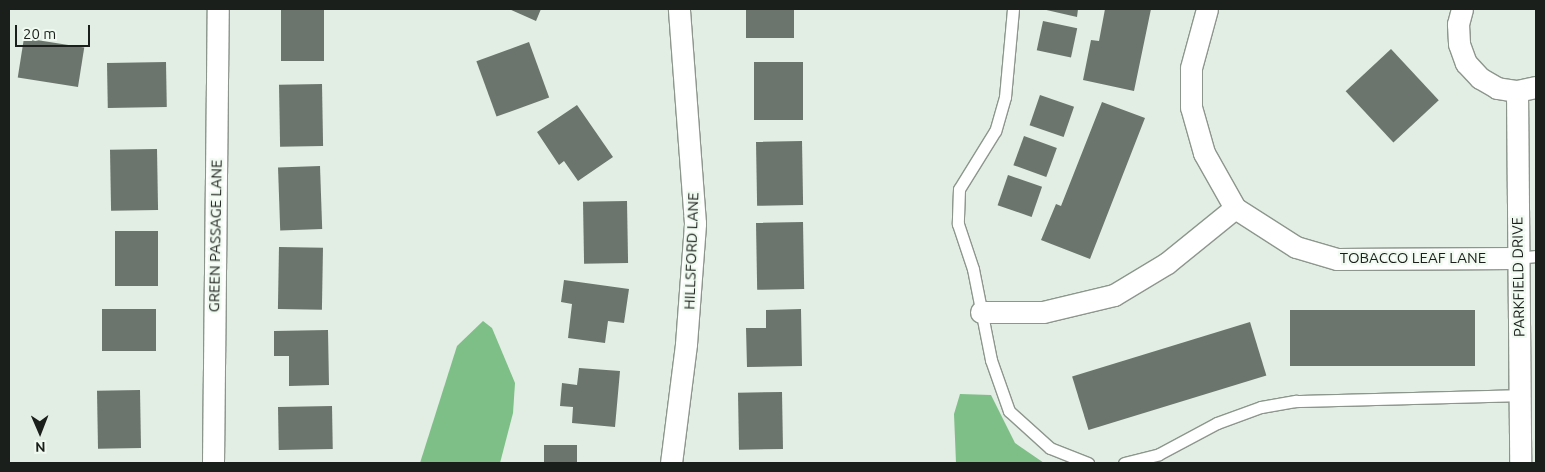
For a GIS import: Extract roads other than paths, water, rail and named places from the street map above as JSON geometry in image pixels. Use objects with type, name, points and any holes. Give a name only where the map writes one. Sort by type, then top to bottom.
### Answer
[{"type":"street","name":"GREEN PASSAGE LANE","points":[[213,463],[218,9]]},
{"type":"street","name":"HILLSFORD LANE","points":[[672,463],[686,344],[695,223],[679,9]]},
{"type":"street","name":"TOBACCO LEAF LANE","points":[[1206,9],[1191,68],[1191,107],[1204,153],[1234,208],[1296,247],[1328,257],[1359,260],[1526,257]]},
{"type":"street","name":"PARKFIELD DRIVE","points":[[1462,9],[1458,24],[1459,44],[1466,62],[1480,78],[1497,88],[1527,89],[1526,257],[1520,395],[1520,463]]},
{"type":"street","points":[[981,312],[1043,312],[1114,295],[1167,263],[1234,208]]},
{"type":"lane","points":[[1013,9],[1005,97],[995,131],[958,189],[958,224],[973,270],[996,375],[1010,411],[1050,448],[1088,463]]},
{"type":"lane","points":[[1124,463],[1159,454],[1226,420],[1261,407],[1296,401],[1520,395]]}]
